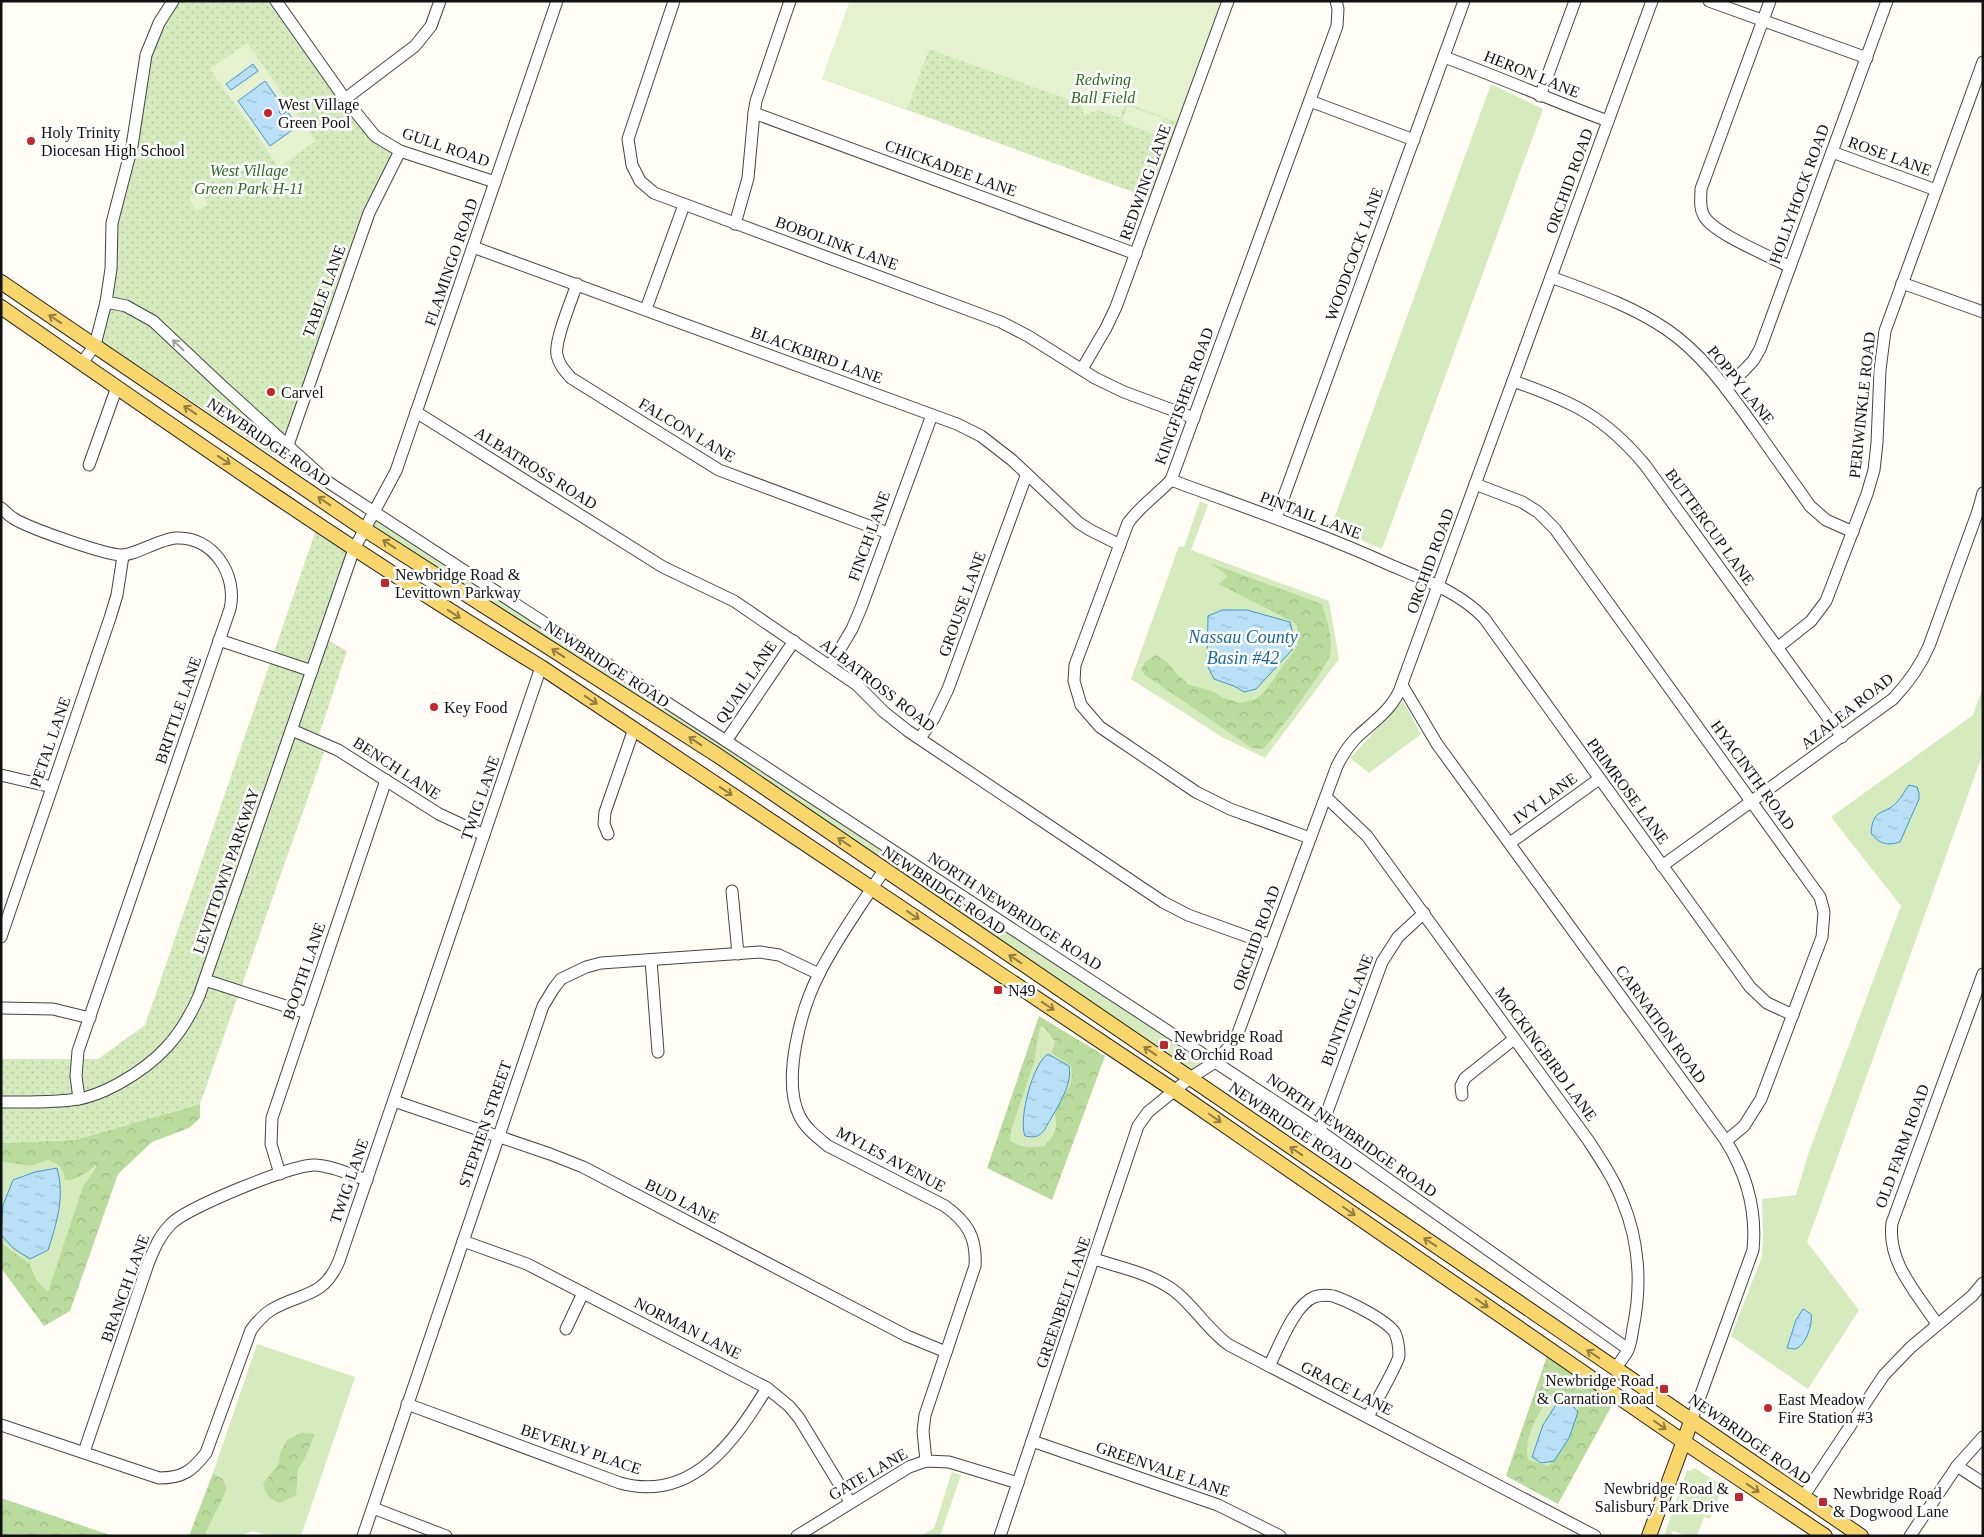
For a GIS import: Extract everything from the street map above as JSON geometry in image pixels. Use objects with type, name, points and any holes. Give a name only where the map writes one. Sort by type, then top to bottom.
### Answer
[{"type":"main road","name":"NEWBRIDGE ROAD","points":[[1,282],[364,529],[717,755],[1861,1536]]},
{"type":"main road","points":[[1,307],[354,549],[454,614],[541,667],[1175,1090],[1684,1442],[1825,1536]]},
{"type":"main road","points":[[1438,1272],[1449,1256]]},
{"type":"main road","points":[[1649,1536],[1692,1420]]},
{"type":"street","points":[[82,364],[95,345],[106,302],[111,269],[112,223],[132,146],[146,55],[159,23],[173,1]]},
{"type":"street","name":"GULL ROAD","points":[[276,1],[345,99],[375,136],[400,151],[496,182]]},
{"type":"street","name":"FLAMINGO ROAD","points":[[364,529],[396,472],[557,1]]},
{"type":"street","name":"BOBOLINK LANE","points":[[674,1],[628,139],[628,152],[632,165],[640,181],[654,193],[1001,322],[1028,336],[1095,378],[1124,392],[1194,418]]},
{"type":"street","points":[[735,224],[748,178],[754,112],[790,1]]},
{"type":"street","name":"REDWING LANE","points":[[1082,369],[1116,307],[1228,1]]},
{"type":"street","name":"KINGFISHER ROAD","points":[[1310,838],[1230,809],[1196,792],[1100,727],[1081,705],[1074,681],[1076,665],[1128,523],[1137,511],[1159,493],[1170,480],[1194,418],[1337,26],[1338,9],[1336,1]]},
{"type":"street","name":"WOODCOCK LANE","points":[[1276,518],[1464,1]]},
{"type":"street","points":[[1540,96],[1574,1]]},
{"type":"street","name":"ORCHID ROAD","points":[[1175,1090],[1215,1062],[1238,1033],[1337,766],[1346,750],[1356,738],[1376,722],[1392,704],[1402,685],[1652,1]]},
{"type":"street","points":[[1709,1],[1867,58]]},
{"type":"street","points":[[1770,1],[1701,189],[1700,206],[1703,216],[1714,228],[1790,266]]},
{"type":"street","name":"HOLLYHOCK ROAD","points":[[1726,389],[1752,361],[1760,349],[1887,1]]},
{"type":"street","points":[[345,99],[416,46],[432,26],[436,3]]},
{"type":"street","name":"HERON LANE","points":[[1444,57],[1608,121]]},
{"type":"street","name":"PERIWINKLE ROAD","points":[[1777,648],[1811,621],[1826,602],[1867,494],[1874,470],[1877,443],[1882,348],[1885,331],[1983,62]]},
{"type":"street","points":[[1310,101],[1414,140]]},
{"type":"street","name":"CHICKADEE LANE","points":[[754,112],[1136,254]]},
{"type":"street","name":"TABLE LANE","points":[[288,446],[369,213],[400,151]]},
{"type":"street","name":"ROSE LANE","points":[[1832,152],[1936,190]]},
{"type":"street","points":[[646,309],[684,205]]},
{"type":"street","name":"BLACKBIRD LANE","points":[[473,247],[957,424],[981,436],[1012,460],[1026,476],[1080,524],[1120,545]]},
{"type":"street","name":"POPPY LANE","points":[[1551,277],[1612,300],[1666,329],[1682,342],[1705,364],[1726,389],[1810,506],[1826,520],[1852,532]]},
{"type":"street","points":[[1902,283],[1983,312]]},
{"type":"street","name":"FALCON LANE","points":[[577,284],[556,351],[561,367],[572,378],[719,470],[888,533]]},
{"type":"street","name":"NORTH NEWBRIDGE ROAD","points":[[106,302],[126,306],[153,321],[328,482],[1320,1131],[1628,1350]]},
{"type":"street","name":"BUTTERCUP LANE","points":[[1513,381],[1554,395],[1589,413],[1607,425],[1630,447],[1842,737]]},
{"type":"street","points":[[89,465],[117,387]]},
{"type":"street","name":"ALBATROSS ROAD","points":[[416,412],[663,567],[734,601],[830,666],[857,686],[884,712],[920,738],[1163,902],[1188,915],[1271,945]]},
{"type":"street","name":"FINCH LANE","points":[[830,666],[852,630],[932,415]]},
{"type":"street","name":"GROUSE LANE","points":[[920,738],[934,718],[948,689],[1026,476]]},
{"type":"street","name":"PINTAIL LANE","points":[[1170,480],[1341,543],[1438,586]]},
{"type":"street","name":"HYACINTH ROAD","points":[[1475,484],[1522,502],[1538,512],[1555,529],[1820,897],[1824,912],[1822,937],[1761,1099],[1744,1126],[1726,1141]]},
{"type":"street","name":"AZALEA ROAD","points":[[1662,866],[1842,737],[1893,699],[1908,684],[1920,665],[1972,529],[1983,493]]},
{"type":"street","points":[[1,508],[13,518],[32,527],[102,552],[123,556]]},
{"type":"street","name":"LEVITTOWN PARKWAY","points":[[1,1102],[48,1102],[79,1099],[93,1096],[111,1088],[154,1060],[190,1018],[205,980],[354,549],[364,529]]},
{"type":"street","name":"BRITTLE LANE","points":[[79,1099],[76,1063],[78,1051],[230,609],[232,589],[226,569],[214,552],[202,544],[176,538],[164,540],[123,556]]},
{"type":"street","name":"PETAL LANE","points":[[1,937],[110,618],[117,594],[123,556]]},
{"type":"street","name":"PRIMROSE LANE","points":[[1438,586],[1465,601],[1484,618],[1750,987],[1767,1003],[1793,1015]]},
{"type":"street","points":[[219,640],[312,671]]},
{"type":"street","name":"QUAIL LANE","points":[[726,741],[794,641]]},
{"type":"street","name":"TWIG LANE","points":[[1,1425],[159,1478],[181,1476],[195,1467],[206,1453],[251,1330],[271,1310],[311,1294],[329,1281],[339,1261],[367,1180],[541,667]]},
{"type":"street","name":"CARNATION ROAD","points":[[1402,685],[1437,744],[1726,1141],[1742,1171],[1752,1201],[1755,1232],[1753,1250],[1692,1420]]},
{"type":"street","points":[[608,834],[604,824],[605,812],[634,729]]},
{"type":"street","name":"BENCH LANE","points":[[292,730],[338,750],[439,814],[484,835]]},
{"type":"street","points":[[1,774],[52,787]]},
{"type":"street","name":"IVY LANE","points":[[1510,843],[1599,779]]},
{"type":"street","name":"BOOTH LANE","points":[[280,1174],[271,1144],[272,1118],[386,780]]},
{"type":"street","name":"MOCKINGBIRD LANE","points":[[1326,797],[1368,836],[1588,1140],[1609,1172],[1630,1223],[1638,1264],[1636,1314],[1628,1350],[1615,1369]]},
{"type":"street","name":"MYLES AVENUE","points":[[884,870],[819,974],[799,1033],[792,1068],[792,1087],[794,1100],[804,1124],[828,1146],[945,1206],[960,1217],[967,1226],[974,1244],[975,1266],[925,1415],[923,1431],[926,1461]]},
{"type":"street","points":[[732,891],[738,954]]},
{"type":"street","name":"BUNTING LANE","points":[[1320,1131],[1382,962],[1398,937],[1424,913]]},
{"type":"street","name":"STEPHEN STREET","points":[[363,1536],[543,1006],[554,988],[562,979],[575,970],[601,963],[771,952],[819,974]]},
{"type":"street","points":[[651,960],[658,1052]]},
{"type":"street","name":"OLD FARM ROAD","points":[[1937,1324],[1897,1263],[1891,1245],[1892,1223],[1983,974]]},
{"type":"street","points":[[205,980],[307,1013]]},
{"type":"street","points":[[1,1008],[53,1009],[90,1018]]},
{"type":"street","points":[[1462,1095],[1461,1086],[1464,1078],[1514,1039]]},
{"type":"street","name":"GREENBELT LANE","points":[[1000,1536],[1138,1126],[1148,1112],[1175,1090]]},
{"type":"street","name":"BUD LANE","points":[[394,1101],[550,1154],[582,1167],[906,1336],[946,1352]]},
{"type":"street","name":"BRANCH LANE","points":[[84,1452],[148,1264],[162,1235],[171,1223],[187,1212],[300,1167],[314,1165],[330,1168],[367,1180]]},
{"type":"street","name":"NORMAN LANE","points":[[462,1241],[527,1264],[767,1388],[789,1406],[799,1418],[850,1502]]},
{"type":"street","name":"GRACE LANE","points":[[1094,1259],[1164,1284],[1187,1303],[1216,1336],[1229,1345],[1368,1417],[1570,1530],[1595,1536]]},
{"type":"street","points":[[1803,1498],[1884,1375],[1911,1347],[1972,1296],[1983,1283]]},
{"type":"street","points":[[566,1329],[583,1293]]},
{"type":"street","points":[[1269,1366],[1297,1311],[1306,1302],[1315,1297],[1334,1296],[1376,1317],[1388,1325],[1395,1334],[1398,1342],[1398,1357],[1368,1417]]},
{"type":"street","name":"BEVERLY PLACE","points":[[408,1404],[620,1483],[653,1488],[667,1485],[688,1476],[719,1454],[746,1422],[767,1388]]},
{"type":"street","points":[[1910,1536],[1957,1466],[1983,1437]]},
{"type":"street","name":"GREENVALE LANE","points":[[1032,1441],[1218,1505],[1280,1536]]},
{"type":"street","name":"GATE LANE","points":[[797,1536],[909,1466],[926,1461],[957,1464],[1018,1483]]},
{"type":"street","points":[[1957,1466],[1983,1483]]},
{"type":"street","points":[[373,1508],[446,1536]]},
{"type":"green space","name":"West Village Green Park H-11","points":[[175,1],[273,1],[367,132],[396,151],[367,214],[277,458],[101,341],[125,169],[146,55]]},
{"type":"green space","name":"Redwing Ball Field","points":[[850,1],[1227,1],[1155,200],[822,79]]},
{"type":"green space","name":"Redwing Ball Field","points":[[850,1],[1227,1],[1183,124],[1125,103],[1120,118],[1098,110],[1084,115],[1081,104],[929,49],[907,109],[822,79]]},
{"type":"green space","name":"West Village Green Pool","points":[[247,43],[316,141],[279,167],[210,69]]},
{"type":"green space","points":[[1491,84],[1543,109],[1382,549],[1331,527]]},
{"type":"green space","points":[[1127,106],[1163,118],[1157,135],[1122,122]]},
{"type":"green space","points":[[200,191],[208,205],[196,211],[189,198]]},
{"type":"green space","points":[[1200,501],[1208,505],[1191,550],[1329,601],[1339,659],[1265,758],[1222,737],[1131,679],[1179,546],[1184,547]]},
{"type":"green space","points":[[377,516],[1211,1062],[1191,1075],[368,528]]},
{"type":"green space","points":[[316,530],[349,552],[326,639],[347,651],[315,747],[324,752],[200,1104],[74,1140],[1,1143],[1,1059],[98,1059],[145,1025]]},
{"type":"green space","points":[[1210,563],[1322,604],[1330,635],[1331,648],[1327,662],[1300,702],[1263,749],[1252,748],[1145,675],[1141,670],[1145,662],[1156,655],[1168,663],[1189,685],[1209,690],[1224,698],[1240,703],[1256,699],[1265,691],[1298,645],[1297,624],[1219,584],[1228,576]]},
{"type":"green space","points":[[1983,687],[1983,753],[1807,1242],[1859,1310],[1808,1389],[1731,1336],[1762,1257],[1762,1199],[1796,1195],[1809,1152],[1901,906],[1831,817],[1973,715]]},
{"type":"green space","points":[[1403,701],[1421,734],[1369,773],[1350,758]]},
{"type":"green space","points":[[1039,1016],[1105,1056],[1052,1200],[987,1168]],"holes":[[[1040,1027],[1044,1027],[1055,1042],[1051,1053],[1071,1066],[1071,1081],[1055,1113],[1055,1131],[1045,1146],[1022,1146],[1010,1140],[1012,1128],[1034,1063]]]},
{"type":"green space","points":[[1040,1027],[1044,1027],[1055,1042],[1051,1053],[1071,1066],[1072,1074],[1069,1087],[1055,1113],[1055,1131],[1045,1146],[1036,1147],[1014,1143],[1010,1140],[1012,1128],[1034,1063]]},
{"type":"green space","points":[[200,1104],[200,1118],[189,1128],[152,1142],[118,1174],[70,1311],[44,1326],[1,1268],[1,1243],[30,1264],[37,1281],[48,1292],[83,1186],[97,1165],[78,1177],[65,1180],[60,1167],[48,1160],[32,1166],[1,1162],[1,1143],[74,1140]]},
{"type":"green space","points":[[48,1160],[60,1165],[65,1171],[98,1162],[83,1186],[48,1293],[37,1281],[30,1264],[1,1243],[1,1162],[32,1166]]},
{"type":"green space","points":[[257,1344],[355,1377],[301,1536],[271,1536],[252,1531],[241,1536],[204,1536],[227,1490],[223,1479],[213,1473]]},
{"type":"green space","points":[[1548,1353],[1616,1398],[1558,1504],[1506,1476]],"holes":[[[1555,1393],[1578,1407],[1561,1446],[1549,1466],[1529,1460],[1527,1453],[1530,1434],[1534,1424],[1544,1405]]]},
{"type":"green space","points":[[1555,1393],[1578,1406],[1561,1446],[1549,1466],[1529,1460],[1527,1452],[1533,1424],[1543,1405]]},
{"type":"green space","points":[[301,1433],[315,1434],[298,1469],[296,1495],[280,1503],[269,1496],[263,1484],[279,1463],[280,1453],[287,1440]]},
{"type":"green space","points":[[1695,1468],[1723,1486],[1710,1519],[1704,1517],[1697,1536],[1688,1536],[1673,1531],[1671,1536],[1664,1536],[1687,1470],[1690,1471]]},
{"type":"green space","points":[[952,1472],[961,1475],[940,1536],[921,1536],[934,1528]]},
{"type":"green space","points":[[213,1473],[223,1479],[227,1490],[204,1536],[189,1536]]},
{"type":"green space","points":[[1,1498],[113,1536],[1,1536]]},
{"type":"water","points":[[253,64],[258,71],[231,90],[226,84]]},
{"type":"water","points":[[265,81],[284,108],[279,112],[282,115],[287,111],[298,126],[270,146],[238,101]]},
{"type":"water","name":"Nassau County Basin #42","points":[[1222,610],[1247,610],[1290,622],[1293,635],[1292,650],[1256,689],[1244,692],[1234,686],[1214,679],[1207,665],[1208,616]]},
{"type":"water","points":[[1909,785],[1917,787],[1919,799],[1900,842],[1887,844],[1880,842],[1871,833],[1874,819],[1897,802]]},
{"type":"water","points":[[1048,1054],[1069,1066],[1070,1074],[1066,1090],[1041,1134],[1032,1137],[1025,1136],[1023,1128],[1028,1092],[1037,1068],[1042,1059]]},
{"type":"water","points":[[57,1168],[60,1189],[59,1209],[48,1250],[30,1259],[13,1248],[1,1235],[3,1205],[13,1180],[35,1172]]},
{"type":"water","points":[[1803,1309],[1811,1314],[1808,1334],[1799,1347],[1795,1349],[1787,1348],[1796,1320]]},
{"type":"water","points":[[1559,1400],[1572,1405],[1578,1412],[1569,1438],[1554,1461],[1541,1463],[1532,1457],[1543,1425]]},
{"type":"place","name":"West Village Green Pool","points":[[268,113]]},
{"type":"place","name":"Holy Trinity Diocesan High School","points":[[31,141]]},
{"type":"place","name":"Carvel","points":[[271,392]]},
{"type":"place","name":"Newbridge Road & Levittown Parkway","points":[[385,583]]},
{"type":"place","name":"Key Food","points":[[434,707]]},
{"type":"place","name":"N49","points":[[998,990]]},
{"type":"place","name":"Newbridge Road & Orchid Road","points":[[1164,1045]]},
{"type":"place","name":"Newbridge Road & Carnation Road","points":[[1664,1389]]},
{"type":"place","name":"East Meadow Fire Station #3","points":[[1768,1408]]},
{"type":"place","name":"Newbridge Road & Salisbury Park Drive","points":[[1739,1497]]},
{"type":"place","name":"Newbridge Road & Dogwood Lane","points":[[1823,1502]]}]
